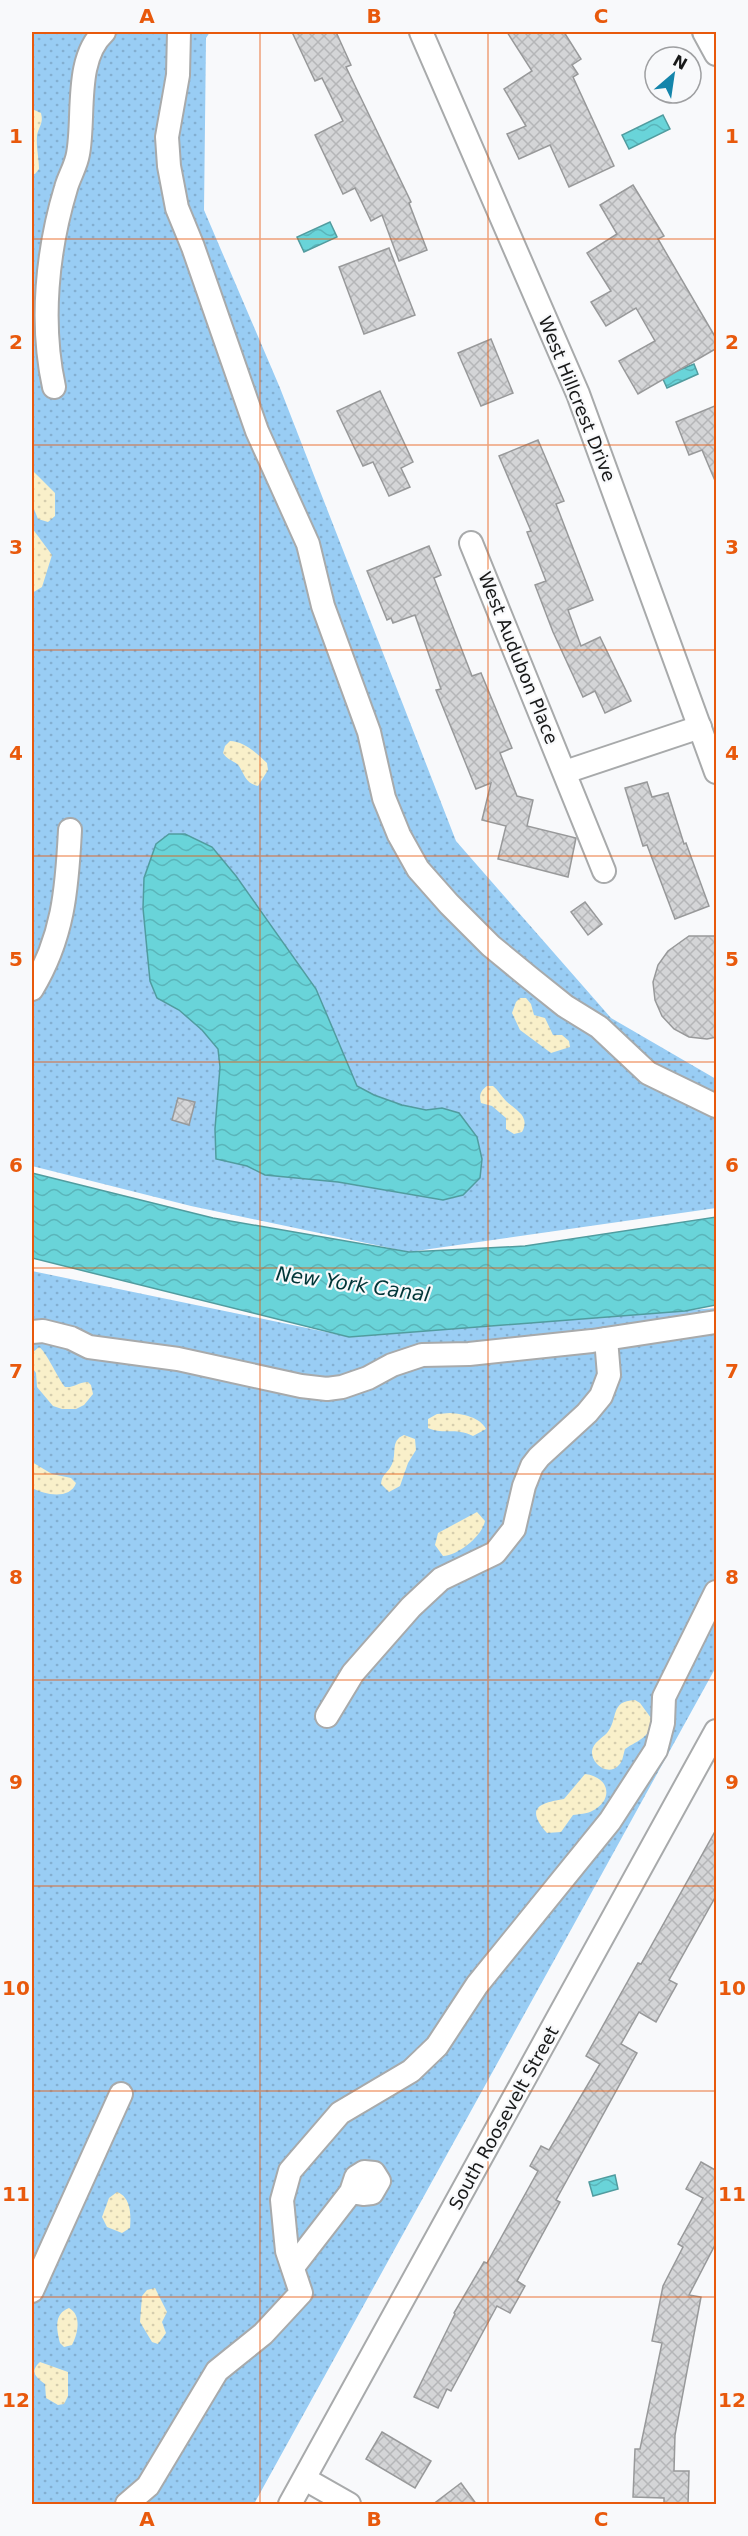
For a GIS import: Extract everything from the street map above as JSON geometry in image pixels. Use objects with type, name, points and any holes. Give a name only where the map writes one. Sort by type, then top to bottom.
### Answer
[{"type":"street","points":[[54,387],[48,360],[46,329],[52,249],[66,188],[78,156],[86,64],[92,48],[104,32]]},
{"type":"street","points":[[179,32],[178,75],[167,137],[169,166],[177,208],[193,247],[257,431],[308,544],[323,606],[369,732],[384,798],[399,835],[418,869],[449,904],[522,972],[565,1006],[599,1027],[648,1073],[717,1106]]},
{"type":"street","name":"West Hillcrest Drive","points":[[421,32],[578,394],[717,772]]},
{"type":"street","points":[[704,32],[717,54]]},
{"type":"street","name":"West Audubon Place","points":[[471,543],[604,871]]},
{"type":"street","points":[[565,772],[700,727]]},
{"type":"street","points":[[32,990],[53,948],[60,926],[66,893],[70,830]]},
{"type":"street","points":[[32,1332],[43,1331],[71,1338],[89,1347],[178,1359],[301,1386],[327,1389],[342,1387],[368,1378],[392,1365],[422,1355],[469,1354],[606,1339],[717,1322]]},
{"type":"street","points":[[327,1716],[353,1673],[411,1607],[441,1579],[495,1553],[513,1529],[524,1486],[532,1466],[587,1413],[601,1396],[609,1375],[606,1339]]},
{"type":"street","points":[[127,2505],[148,2486],[217,2371],[263,2334],[301,2293],[287,2252],[282,2200],[290,2171],[340,2113],[411,2071],[437,2046],[477,1985],[610,1821],[656,1750],[663,1723],[664,1697],[717,1592]]},
{"type":"street","name":"South Roosevelt Street","points":[[291,2505],[717,1731]]},
{"type":"street","points":[[32,2291],[121,2094]]},
{"type":"street","points":[[293,2267],[351,2192]]},
{"type":"street","points":[[304,2479],[350,2505]]},
{"type":"shaded area","points":[[32,32],[210,32],[206,38],[204,210],[280,388],[456,841],[611,1018],[716,1079],[716,1208],[409,1252],[191,1206],[32,1166]]},
{"type":"shaded area","points":[[32,1271],[350,1337],[716,1308],[716,1667],[254,2504],[32,2504]]},
{"type":"sand","points":[[32,109],[41,113],[42,117],[37,136],[39,169],[35,174],[32,174]]},
{"type":"sand","points":[[32,470],[55,493],[55,516],[48,522],[38,519],[32,504]]},
{"type":"sand","points":[[32,528],[52,555],[42,587],[32,593]]},
{"type":"sand","points":[[230,741],[245,745],[267,763],[268,770],[258,786],[248,781],[239,766],[223,753]]},
{"type":"sand","points":[[520,998],[526,998],[531,1004],[534,1015],[545,1018],[553,1035],[562,1035],[569,1041],[570,1047],[551,1053],[520,1030],[512,1013]]},
{"type":"sand","points":[[487,1086],[493,1086],[521,1114],[525,1122],[522,1132],[514,1134],[506,1129],[506,1118],[492,1106],[481,1103],[481,1094]]},
{"type":"sand","points":[[39,1347],[65,1387],[88,1382],[91,1385],[93,1394],[84,1405],[76,1409],[62,1409],[53,1406],[37,1387],[36,1373],[32,1367],[32,1353]]},
{"type":"sand","points":[[450,1413],[475,1419],[486,1429],[473,1436],[467,1433],[428,1428],[428,1419],[437,1414]]},
{"type":"sand","points":[[404,1435],[415,1439],[416,1450],[408,1463],[400,1486],[389,1492],[381,1484],[393,1462],[395,1445]]},
{"type":"sand","points":[[32,1462],[52,1474],[71,1478],[76,1483],[73,1488],[63,1494],[44,1493],[32,1488]]},
{"type":"sand","points":[[477,1512],[485,1521],[479,1533],[463,1548],[443,1556],[435,1545],[438,1533]]},
{"type":"sand","points":[[635,1700],[651,1718],[650,1730],[644,1737],[625,1749],[618,1766],[610,1770],[605,1769],[594,1760],[593,1748],[611,1728],[618,1707],[627,1701]]},
{"type":"sand","points":[[585,1774],[593,1776],[604,1784],[606,1795],[604,1801],[590,1812],[573,1815],[561,1832],[547,1833],[537,1817],[538,1808],[548,1802],[564,1799]]},
{"type":"sand","points":[[117,2192],[122,2194],[128,2202],[130,2212],[130,2228],[122,2233],[107,2227],[102,2217],[109,2198]]},
{"type":"sand","points":[[155,2288],[167,2312],[162,2322],[166,2333],[158,2344],[152,2342],[140,2322],[142,2296],[147,2290]]},
{"type":"sand","points":[[69,2308],[76,2315],[77,2330],[72,2345],[64,2347],[60,2343],[57,2323],[60,2314]]},
{"type":"sand","points":[[40,2362],[68,2372],[68,2396],[64,2404],[58,2405],[46,2398],[45,2384],[34,2372]]},
{"type":"water","points":[[663,115],[670,129],[629,149],[622,135]]},
{"type":"water","points":[[330,222],[337,237],[304,252],[297,237]]},
{"type":"water","points":[[694,364],[698,374],[667,388],[662,377]]},
{"type":"water","points":[[169,834],[185,834],[212,847],[236,876],[316,989],[357,1086],[402,1105],[426,1110],[442,1108],[459,1113],[477,1137],[482,1159],[480,1178],[463,1195],[443,1200],[338,1182],[265,1175],[247,1166],[216,1159],[215,1129],[220,1067],[218,1049],[202,1030],[179,1010],[157,998],[150,981],[143,908],[144,878],[156,844]]},
{"type":"water","name":"New York Canal","points":[[32,1173],[213,1218],[409,1252],[525,1246],[716,1217],[716,1305],[685,1311],[349,1337],[32,1258]]},
{"type":"water","points":[[615,2175],[618,2189],[593,2196],[589,2182]]},
{"type":"building","points":[[292,32],[336,32],[351,65],[346,67],[411,202],[409,203],[427,250],[399,261],[382,215],[371,221],[355,188],[343,194],[315,135],[343,121],[322,78],[315,81]]},
{"type":"building","points":[[507,32],[564,32],[581,59],[572,65],[578,74],[573,77],[614,166],[569,187],[550,145],[519,159],[507,134],[526,126],[504,89],[532,71]]},
{"type":"building","points":[[633,185],[664,236],[658,239],[717,340],[717,348],[638,394],[619,361],[655,341],[636,308],[606,326],[591,302],[611,291],[587,253],[617,234],[600,205]]},
{"type":"building","points":[[389,248],[415,315],[364,334],[339,267]]},
{"type":"building","points":[[491,339],[513,393],[481,406],[458,353]]},
{"type":"building","points":[[380,391],[413,462],[401,468],[410,487],[389,496],[373,462],[363,466],[337,411]]},
{"type":"building","points":[[717,405],[716,483],[702,450],[689,455],[676,422]]},
{"type":"building","points":[[538,440],[564,501],[556,504],[593,600],[568,610],[581,646],[600,637],[631,701],[605,713],[595,691],[583,697],[553,632],[535,585],[546,581],[527,532],[531,531],[499,456]]},
{"type":"building","points":[[429,546],[441,575],[434,578],[472,676],[481,673],[512,748],[500,753],[517,796],[533,800],[527,826],[576,838],[568,877],[498,859],[506,826],[482,820],[491,783],[476,789],[436,690],[441,689],[415,615],[393,623],[391,618],[387,620],[367,571]]},
{"type":"building","points":[[647,782],[652,797],[668,793],[684,844],[686,843],[709,906],[675,919],[647,845],[643,846],[625,788]]},
{"type":"building","points":[[585,902],[602,924],[588,935],[571,912]]},
{"type":"building","points":[[689,936],[717,936],[717,1037],[707,1039],[689,1037],[674,1029],[662,1016],[655,1000],[653,982],[658,965],[668,951]]},
{"type":"building","points":[[178,1098],[195,1102],[189,1125],[172,1120]]},
{"type":"building","points":[[717,1828],[717,1894],[669,1980],[677,1984],[656,2022],[639,2012],[621,2044],[637,2053],[556,2200],[560,2202],[517,2281],[525,2286],[510,2313],[497,2306],[451,2391],[447,2389],[438,2408],[414,2397],[454,2313],[484,2262],[487,2263],[538,2171],[530,2166],[541,2146],[549,2150],[600,2064],[586,2056],[638,1963],[641,1964]]},
{"type":"building","points":[[701,2162],[717,2171],[717,2241],[689,2295],[701,2297],[675,2435],[674,2471],[689,2471],[688,2505],[664,2505],[664,2498],[633,2497],[635,2449],[640,2449],[662,2343],[652,2341],[663,2286],[683,2247],[678,2244],[703,2198],[686,2189]]},
{"type":"building","points":[[382,2432],[431,2461],[415,2488],[366,2459]]},
{"type":"building","points":[[461,2483],[477,2505],[432,2505]]}]
